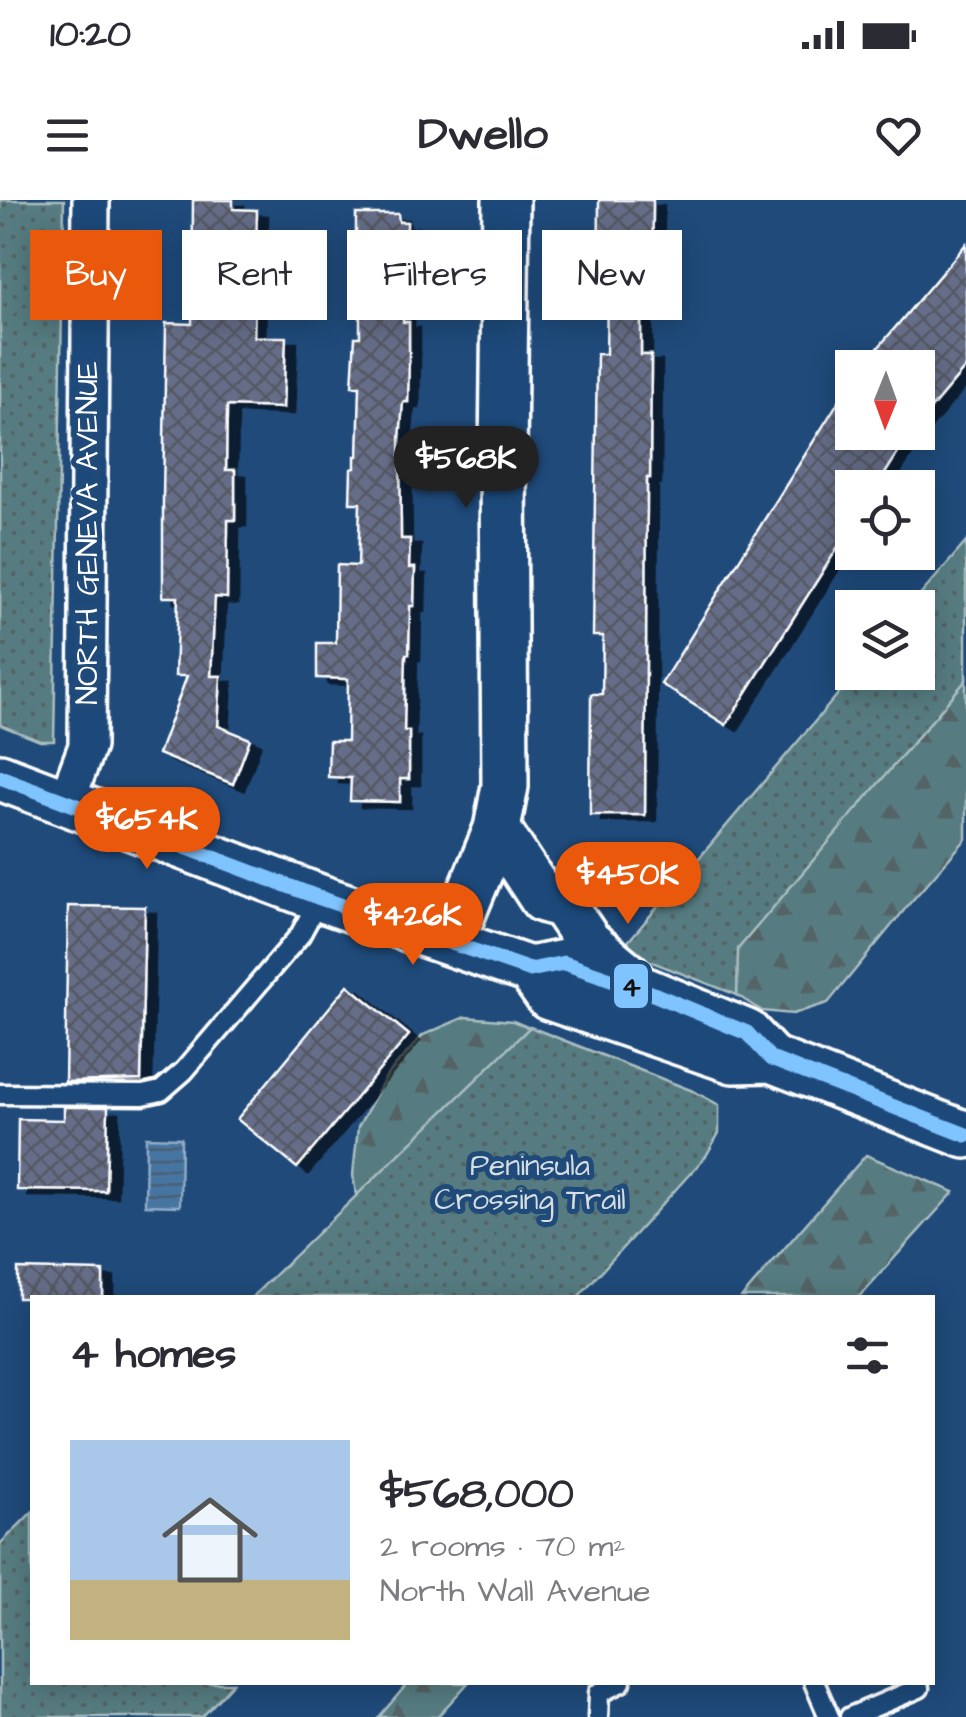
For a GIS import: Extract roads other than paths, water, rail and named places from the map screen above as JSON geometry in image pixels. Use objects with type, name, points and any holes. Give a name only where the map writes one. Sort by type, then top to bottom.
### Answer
[{"type":"street","name":"NORTH GENEVA AVENUE","points":[[66,802],[87,746],[91,200]]},
{"type":"street","points":[[451,941],[496,829],[505,786],[502,459],[506,200]]},
{"type":"street","points":[[3,783],[66,802],[320,898],[530,970],[564,963],[646,992]]},
{"type":"street","points":[[496,829],[542,899],[562,905],[588,942],[646,992],[709,1034]]},
{"type":"street","points":[[530,970],[549,996],[709,1034],[747,1033],[771,1059],[966,1135]]},
{"type":"lane","points":[[0,1094],[143,1095],[161,1090],[184,1071],[300,935],[320,898]]},
{"type":"lane","points":[[598,1717],[599,1693],[615,1685]]},
{"type":"lane","points":[[815,1685],[828,1717]]},
{"type":"lane","points":[[850,1717],[918,1688]]},
{"type":"water","points":[[146,1137],[181,1138],[180,1206],[145,1205]]},
{"type":"park label","name":"Peninsula Crossing Trail","points":[[530,1183]]}]
